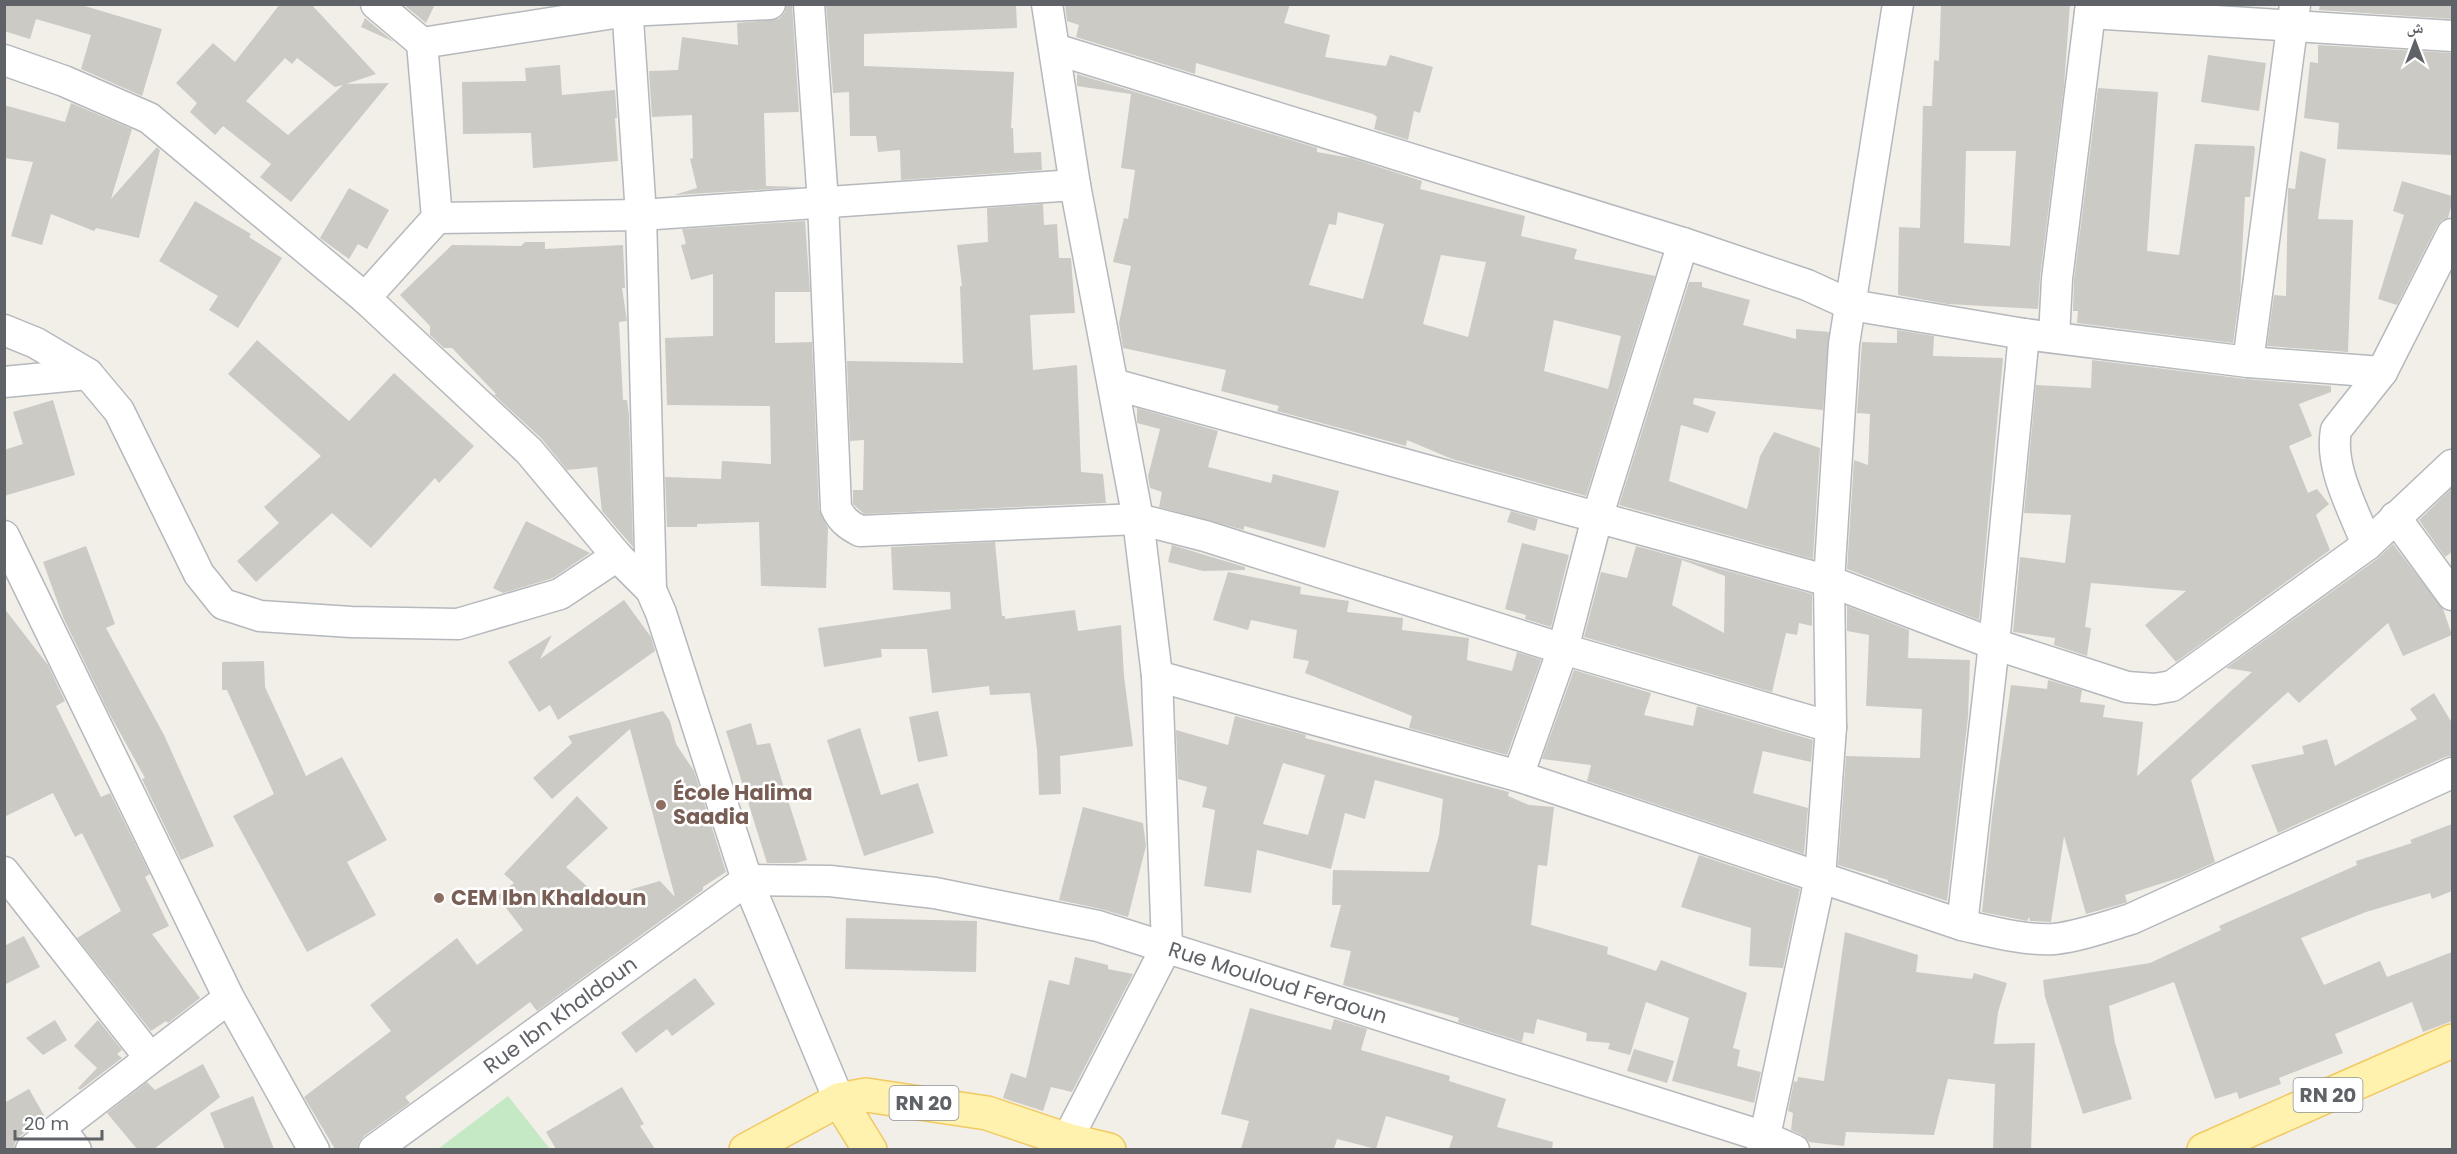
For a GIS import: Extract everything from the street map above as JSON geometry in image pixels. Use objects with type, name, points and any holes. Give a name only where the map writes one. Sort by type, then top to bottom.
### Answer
[{"type":"main road","name":"RN 20","points":[[2204,1149],[2452,1041]]},
{"type":"main road","name":"RN 20","points":[[746,1149],[839,1100],[866,1095],[987,1113],[1066,1145],[1108,1149]]},
{"type":"main road","points":[[839,1100],[870,1149]]},
{"type":"street","points":[[365,298],[437,218],[422,42],[376,4]]},
{"type":"street","points":[[422,42],[627,8],[770,4]]},
{"type":"street","points":[[808,4],[823,202],[836,508],[841,518],[860,531],[1138,519],[1206,536],[1563,649],[1831,726]]},
{"type":"street","points":[[1047,4],[1075,185],[1138,519],[1157,676],[1167,946],[1066,1145]]},
{"type":"street","points":[[1763,1143],[1820,878],[1831,726],[1829,581],[1844,344],[1898,4]]},
{"type":"street","points":[[627,8],[641,215],[651,590]]},
{"type":"street","points":[[2054,337],[2056,279],[2090,8],[2293,14],[2452,36]]},
{"type":"street","points":[[2248,362],[2293,14]]},
{"type":"street","points":[[1055,49],[1683,243],[1807,285],[1851,305],[2024,334],[2248,362],[2382,372]]},
{"type":"street","points":[[4,60],[64,81],[149,118],[365,298],[513,435],[617,556],[651,590],[661,613],[747,880],[839,1100]]},
{"type":"street","points":[[437,218],[641,215],[1075,185]]},
{"type":"street","points":[[2367,545],[2342,482],[2334,442],[2336,430],[2382,372],[2452,234]]},
{"type":"street","points":[[1518,776],[1563,649],[1597,518],[1683,243]]},
{"type":"street","points":[[4,330],[36,343],[88,374],[120,411],[199,574],[223,604],[261,616],[351,622],[458,624],[560,594],[617,556]]},
{"type":"street","points":[[1962,925],[1994,644],[2024,334]]},
{"type":"street","points":[[4,382],[88,374]]},
{"type":"street","points":[[1113,384],[1829,581],[1994,644],[2127,687],[2165,688],[2172,686],[2367,545],[2452,465]]},
{"type":"street","points":[[2395,517],[2452,596]]},
{"type":"street","points":[[4,536],[14,578],[229,998],[314,1149]]},
{"type":"street","points":[[1157,676],[1518,776],[1962,925],[2004,934],[2052,939],[2084,933],[2131,919],[2452,773]]},
{"type":"street","points":[[4,872],[150,1058]]},
{"type":"street","name":"Rue Mouloud Feraoun","points":[[747,880],[830,881],[935,893],[1098,926],[1167,946],[1763,1143],[1794,1149]]},
{"type":"street","name":"Rue Ibn Khaldoun","points":[[374,1149],[747,880]]},
{"type":"street","points":[[31,1149],[68,1138],[150,1058],[229,998]]},
{"type":"green space","points":[[508,1096],[550,1149],[438,1149]]},
{"type":"building","points":[[4,4],[78,4],[162,29],[142,96],[81,69],[91,35],[36,19],[30,39],[4,31]]},
{"type":"building","points":[[280,4],[311,4],[376,74],[346,84],[389,83],[291,202],[260,177],[271,164],[223,126],[215,135],[190,112],[197,103],[176,83],[213,43],[235,62]],"holes":[[[285,58],[292,64],[297,58],[335,87],[343,85],[288,135],[246,101]]]},
{"type":"building","points":[[403,4],[435,4],[426,23]]},
{"type":"building","points":[[787,4],[792,4],[799,112],[764,113],[766,186],[802,187],[674,195],[697,188],[690,159],[693,158],[692,115],[652,117],[649,71],[678,70],[682,37],[738,45],[737,23],[779,19],[785,12]]},
{"type":"building","points":[[826,4],[1016,4],[1017,28],[864,34],[864,66],[1014,72],[1011,128],[1013,128],[1014,153],[1041,152],[1042,170],[901,180],[900,150],[878,152],[876,136],[850,136],[849,92],[833,93]]},
{"type":"building","points":[[1065,4],[1290,4],[1284,23],[1330,35],[1325,57],[1386,66],[1390,55],[1433,67],[1420,113],[1414,111],[1408,140],[1374,129],[1377,117],[1373,114],[1196,63],[1195,74],[1076,37],[1079,25],[1067,21]]},
{"type":"building","points":[[1941,4],[2070,4],[2064,86],[2038,309],[1947,304],[1898,295],[1899,227],[1920,228],[1923,106],[1932,106],[1934,60],[1939,61]],"holes":[[[1966,151],[2016,151],[2010,246],[1964,243]]]},
{"type":"building","points":[[2320,4],[2452,4],[2452,19],[2319,10]]},
{"type":"building","points":[[365,18],[394,42],[361,27]]},
{"type":"building","points":[[2318,45],[2452,53],[2452,155],[2337,149],[2339,123],[2304,118],[2310,62],[2318,63]]},
{"type":"building","points":[[2208,55],[2266,63],[2259,111],[2201,102]]},
{"type":"building","points":[[560,65],[562,95],[615,90],[618,161],[533,168],[531,133],[463,134],[462,82],[526,81],[525,68]]},
{"type":"building","points":[[1077,74],[1317,148],[1317,152],[1351,158],[1422,181],[1420,189],[1525,216],[1521,236],[1577,249],[1574,259],[1655,276],[1586,496],[1452,459],[1407,440],[1406,446],[1277,411],[1279,406],[1221,391],[1226,370],[1123,348],[1119,323],[1131,266],[1113,262],[1124,218],[1128,219],[1135,170],[1121,168],[1131,94],[1077,86]],"holes":[[[1338,212],[1384,224],[1363,299],[1309,285],[1329,224],[1336,225]],[[1441,255],[1486,262],[1468,337],[1423,324]],[[1554,320],[1621,336],[1608,389],[1544,371]]]},
{"type":"building","points":[[2098,88],[2158,92],[2147,251],[2179,255],[2195,144],[2254,146],[2250,197],[2245,197],[2240,294],[2233,343],[2077,323],[2078,311],[2073,311],[2074,280]]},
{"type":"building","points":[[71,103],[132,129],[111,199],[157,147],[160,150],[139,238],[96,228],[94,231],[51,214],[42,245],[11,236],[33,162],[4,158],[4,105],[65,122]]},
{"type":"building","points":[[2300,151],[2326,159],[2318,219],[2353,220],[2348,352],[2267,346],[2274,295],[2286,296],[2288,188],[2295,189]]},
{"type":"building","points":[[2402,181],[2452,196],[2452,203],[2448,218],[2442,220],[2437,226],[2397,305],[2378,299],[2404,215],[2393,211]]},
{"type":"building","points":[[349,188],[389,210],[367,249],[358,244],[349,259],[320,238]]},
{"type":"building","points":[[195,201],[251,234],[249,237],[282,258],[238,328],[209,310],[218,296],[159,261]]},
{"type":"building","points":[[1043,204],[1044,225],[1057,224],[1059,258],[1071,258],[1075,313],[1030,315],[1033,370],[1077,365],[1081,472],[1103,474],[1106,503],[864,514],[853,504],[853,490],[863,490],[864,440],[850,441],[847,361],[963,363],[960,286],[962,286],[957,245],[988,242],[987,208]]},
{"type":"building","points":[[805,221],[810,292],[775,292],[775,343],[812,342],[819,509],[828,528],[826,588],[761,586],[759,522],[667,527],[665,477],[721,479],[722,461],[771,464],[770,406],[667,405],[665,338],[713,336],[713,274],[691,280],[681,245],[686,244],[682,229]]},
{"type":"building","points":[[525,242],[545,242],[545,249],[623,245],[625,288],[622,288],[627,321],[619,322],[623,400],[627,400],[629,415],[633,547],[602,511],[597,467],[567,470],[541,438],[494,395],[496,394],[452,348],[444,348],[430,335],[430,326],[400,295],[452,245],[521,246]]},
{"type":"building","points":[[1689,282],[1702,282],[1702,287],[1750,300],[1743,325],[1796,339],[1796,329],[1829,332],[1823,410],[1694,398],[1693,404],[1716,412],[1708,433],[1681,425],[1669,481],[1747,509],[1760,456],[1774,432],[1820,448],[1813,559],[1619,505]]},
{"type":"building","points":[[1897,330],[1934,336],[1933,356],[2003,358],[1979,620],[1847,569],[1854,460],[1868,465],[1870,414],[1857,413],[1862,342],[1897,343]]},
{"type":"building","points":[[257,340],[349,421],[394,373],[474,446],[439,483],[435,478],[371,548],[332,513],[256,582],[237,561],[279,523],[264,507],[321,456],[228,374]]},
{"type":"building","points":[[2092,360],[2246,379],[2331,386],[2331,392],[2299,404],[2312,436],[2289,446],[2308,493],[2317,489],[2329,504],[2316,515],[2330,550],[2176,662],[2145,625],[2186,591],[2091,583],[2085,627],[2091,628],[2087,656],[2054,645],[2055,638],[2013,632],[2020,557],[2065,563],[2071,515],[2024,513],[2036,385],[2091,388]]},
{"type":"building","points":[[53,400],[75,475],[4,496],[4,450],[23,444],[13,412]]},
{"type":"building","points":[[1137,408],[1218,431],[1208,467],[1271,483],[1273,474],[1339,491],[1325,548],[1244,526],[1244,530],[1159,507],[1162,492],[1150,488],[1148,476],[1160,429],[1137,423]]},
{"type":"building","points":[[2452,488],[2452,552],[2445,557],[2419,520]]},
{"type":"building","points":[[1511,511],[1538,519],[1535,531],[1507,522]]},
{"type":"building","points":[[526,521],[590,553],[553,578],[503,593],[493,588]]},
{"type":"building","points":[[995,542],[1002,616],[1005,616],[1005,619],[1075,610],[1078,631],[1121,625],[1124,676],[1133,746],[1060,756],[1061,794],[1039,795],[1037,750],[1030,693],[990,695],[989,686],[932,693],[927,649],[881,649],[882,657],[824,667],[818,628],[951,609],[950,592],[893,590],[891,547]]},
{"type":"building","points":[[1522,543],[1569,555],[1551,627],[1525,619],[1526,615],[1505,609]]},
{"type":"building","points":[[2393,544],[2443,609],[2452,635],[2403,656],[2388,623],[2299,703],[2288,692],[2191,780],[2215,862],[2179,878],[2125,895],[2127,902],[2125,903],[2086,914],[2064,836],[2051,922],[2030,921],[2029,917],[2027,921],[1982,912],[1992,817],[2011,685],[2047,689],[2048,680],[2082,690],[2080,702],[2105,705],[2103,717],[2143,722],[2137,776],[2252,672],[2226,668],[2377,559]]},
{"type":"building","points":[[1172,545],[1245,567],[1245,570],[1203,571],[1168,562]]},
{"type":"building","points":[[86,546],[115,624],[106,628],[164,735],[214,846],[181,860],[142,779],[145,778],[108,711],[63,617],[43,562]]},
{"type":"building","points":[[1636,546],[1812,594],[1812,626],[1799,623],[1797,635],[1786,633],[1772,692],[1584,637],[1601,572],[1627,578]],"holes":[[[1682,560],[1725,576],[1724,633],[1672,605]]]},
{"type":"building","points":[[1228,572],[1301,587],[1300,594],[1349,601],[1347,612],[1403,618],[1402,630],[1469,638],[1467,660],[1512,671],[1517,652],[1541,660],[1507,755],[1409,728],[1412,716],[1305,673],[1309,661],[1293,658],[1297,630],[1251,620],[1248,630],[1213,620]]},
{"type":"building","points":[[624,600],[651,637],[655,651],[558,720],[550,705],[539,712],[508,662],[552,635],[540,659]]},
{"type":"building","points":[[1847,606],[1909,630],[1908,658],[1970,660],[1968,717],[1947,901],[1838,865],[1846,756],[1920,758],[1922,709],[1866,706],[1869,635],[1847,631]]},
{"type":"building","points":[[4,608],[48,665],[65,701],[56,706],[101,797],[110,793],[150,874],[145,877],[169,926],[152,934],[200,998],[168,1023],[166,1021],[151,1031],[77,938],[121,911],[82,833],[75,837],[53,793],[4,817]]},
{"type":"building","points":[[264,661],[265,687],[306,776],[342,757],[387,840],[347,862],[376,915],[307,952],[233,816],[274,794],[227,690],[222,690],[222,662]]},
{"type":"building","points":[[1574,670],[1651,693],[1644,715],[1693,726],[1697,706],[1813,740],[1811,762],[1763,751],[1753,793],[1808,808],[1804,854],[1587,781],[1591,765],[1542,759]]},
{"type":"building","points":[[2434,693],[2452,723],[2452,756],[2445,757],[2278,833],[2251,765],[2304,754],[2302,746],[2327,739],[2335,766],[2417,719],[2410,709]]},
{"type":"building","points":[[663,711],[670,721],[676,744],[694,771],[726,872],[537,1011],[530,1002],[405,1097],[410,1103],[364,1136],[357,1149],[335,1149],[304,1097],[391,1031],[370,1005],[457,938],[477,965],[523,930],[497,896],[514,883],[504,874],[577,796],[608,828],[566,867],[607,905],[632,889],[660,881],[675,897],[630,729],[552,799],[533,778],[572,743],[568,736]]},
{"type":"building","points":[[938,711],[948,756],[918,762],[909,717]]},
{"type":"building","points":[[1235,716],[1306,735],[1305,738],[1509,792],[1508,796],[1529,805],[1554,807],[1547,866],[1538,865],[1531,925],[1608,947],[1607,954],[1656,971],[1661,960],[1747,993],[1733,1048],[1740,1050],[1737,1066],[1761,1072],[1754,1103],[1672,1081],[1689,1018],[1646,1002],[1630,1055],[1608,1049],[1610,1043],[1586,1041],[1587,1033],[1537,1019],[1534,1034],[1524,1032],[1522,1042],[1458,1022],[1459,1018],[1343,985],[1351,951],[1330,947],[1341,905],[1332,905],[1333,870],[1429,872],[1439,835],[1443,799],[1375,780],[1365,819],[1345,813],[1331,869],[1257,850],[1251,893],[1204,886],[1215,810],[1202,807],[1207,787],[1178,779],[1176,730],[1228,745]],"holes":[[[1283,763],[1325,775],[1308,835],[1263,824]]]},
{"type":"building","points":[[751,723],[757,745],[770,743],[807,860],[796,863],[767,863],[726,731]]},
{"type":"building","points":[[860,728],[881,795],[918,783],[934,833],[864,856],[827,740]]},
{"type":"building","points":[[1083,807],[1143,823],[1146,846],[1128,917],[1059,900]]},
{"type":"building","points":[[2452,824],[2452,891],[2432,899],[2430,893],[2366,912],[2301,938],[2324,985],[2380,961],[2387,977],[2452,952],[2452,1021],[2423,1032],[2412,1002],[2335,1034],[2343,1053],[2279,1078],[2281,1084],[2239,1099],[2237,1092],[2215,1099],[2174,982],[2109,1006],[2115,1043],[2132,1099],[2083,1114],[2045,997],[2043,980],[2150,963],[2221,930],[2219,926],[2357,865],[2356,861],[2412,843],[2410,840]]},
{"type":"building","points":[[1699,855],[1800,889],[1783,968],[1749,966],[1751,928],[1681,907]]},
{"type":"building","points":[[846,918],[977,921],[976,972],[845,969]]},
{"type":"building","points":[[1845,932],[1918,955],[1916,972],[1972,979],[1974,973],[2007,983],[1998,1012],[1994,1044],[2035,1043],[2031,1149],[1993,1149],[1995,1084],[1948,1079],[1934,1135],[1846,1132],[1844,1146],[1809,1142],[1802,1135],[1791,1130],[1793,1113],[1788,1111],[1794,1081],[1797,1082],[1798,1077],[1824,1081]]},
{"type":"building","points":[[24,936],[40,967],[4,985],[4,946]]},
{"type":"building","points":[[1075,957],[1108,965],[1108,969],[1133,974],[1072,1092],[1051,1087],[1043,1111],[1003,1098],[1011,1073],[1026,1078],[1049,980],[1069,985]]},
{"type":"building","points":[[695,978],[715,1004],[672,1036],[667,1029],[636,1053],[621,1033]]},
{"type":"building","points":[[1250,1008],[1331,1030],[1334,1019],[1367,1029],[1361,1050],[1450,1076],[1449,1081],[1506,1099],[1497,1127],[1553,1142],[1552,1149],[1449,1149],[1453,1136],[1386,1116],[1376,1149],[1337,1139],[1334,1149],[1241,1149],[1249,1121],[1221,1114]]},
{"type":"building","points":[[55,1020],[67,1040],[43,1055],[26,1038]]},
{"type":"building","points":[[98,1020],[122,1050],[117,1054],[122,1058],[80,1090],[78,1088],[97,1068],[74,1046]]},
{"type":"building","points":[[1634,1049],[1674,1061],[1667,1083],[1627,1071]]},
{"type":"building","points":[[203,1064],[220,1097],[154,1149],[137,1149],[107,1113],[147,1082],[155,1090]]},
{"type":"building","points":[[622,1087],[644,1124],[640,1126],[655,1149],[556,1149],[546,1132]]},
{"type":"building","points":[[29,1089],[45,1117],[20,1136],[14,1149],[4,1149],[4,1103]]},
{"type":"building","points":[[253,1096],[274,1149],[225,1149],[210,1113]]},
{"type":"place","name":"École Halima Saadia","points":[[661,805]]},
{"type":"place","name":"CEM Ibn Khaldoun","points":[[439,898]]}]
